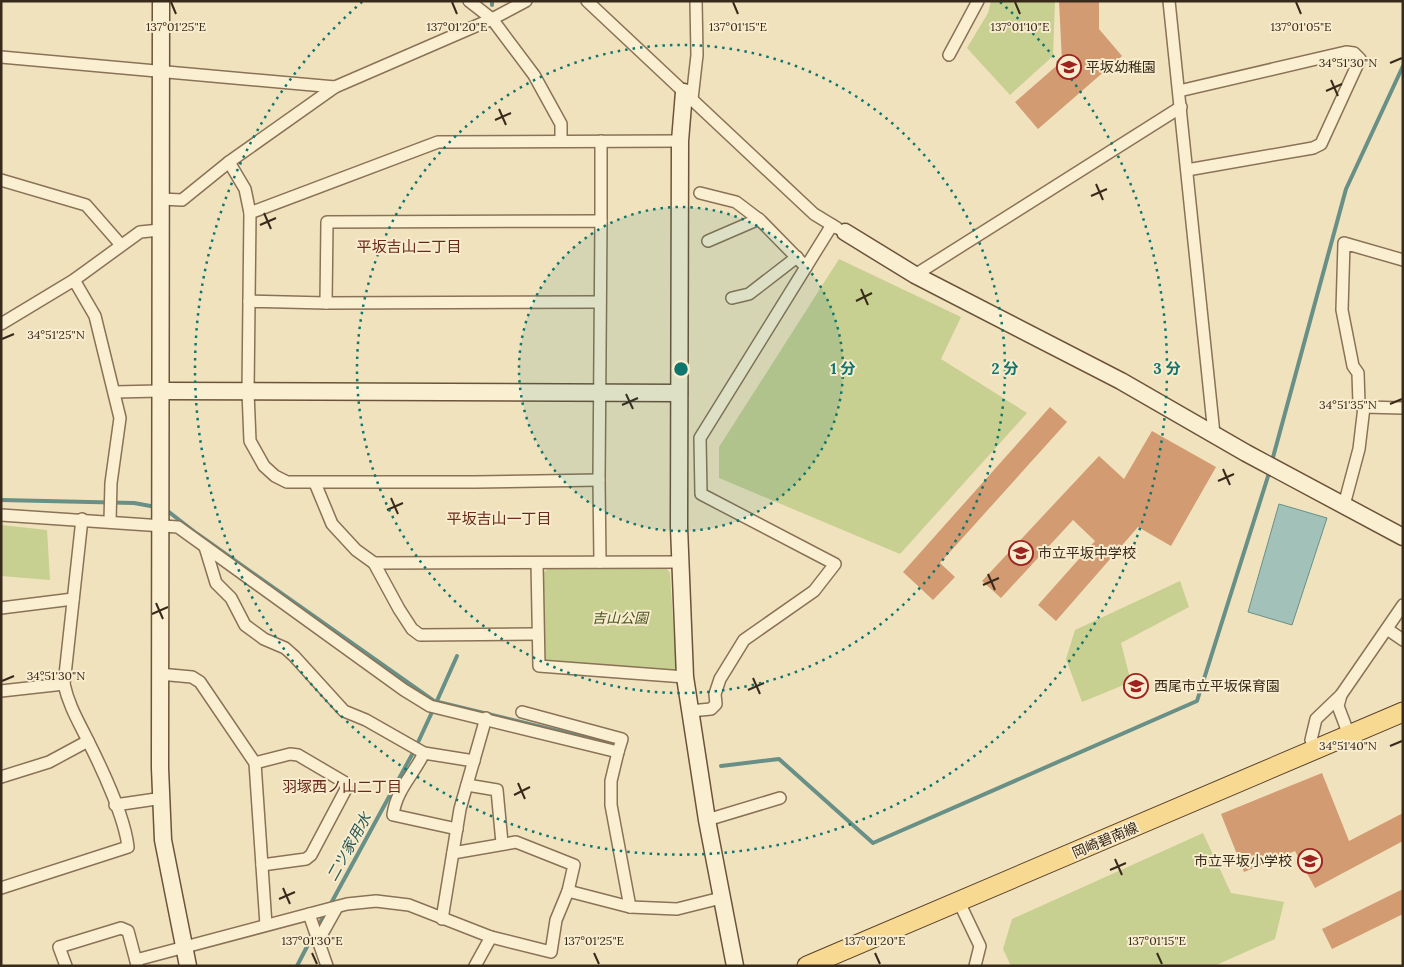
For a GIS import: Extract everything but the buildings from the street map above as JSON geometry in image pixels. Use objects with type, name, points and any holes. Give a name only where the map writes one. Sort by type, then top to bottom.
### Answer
[{"type":"main road","name":"岡崎碧南線","points":[[807,966],[1403,712]]},
{"type":"street","points":[[160,1],[160,768],[163,798],[163,840],[188,966]]},
{"type":"street","points":[[469,1],[492,19],[534,75],[561,124],[561,141]]},
{"type":"street","points":[[161,199],[182,200],[229,162],[335,87],[492,19],[526,1]]},
{"type":"street","points":[[587,1],[814,214],[915,274],[1115,378],[1246,453],[1403,537]]},
{"type":"street","points":[[696,1],[697,55],[680,140],[679,562],[684,677],[707,820],[735,966]]},
{"type":"street","points":[[949,54],[978,1]]},
{"type":"street","points":[[1169,1],[1214,434]]},
{"type":"street","points":[[1179,91],[1346,52],[1354,53],[1360,59],[1321,144],[1313,148],[1187,170]]},
{"type":"street","points":[[1,57],[335,87]]},
{"type":"street","points":[[915,274],[1181,107]]},
{"type":"street","points":[[250,213],[438,142],[680,140]]},
{"type":"street","points":[[600,562],[601,141]]},
{"type":"street","points":[[229,162],[245,189],[250,213],[248,392],[250,441],[264,466],[275,476],[287,482],[315,483],[599,480]]},
{"type":"street","points":[[1,180],[86,205],[121,245]]},
{"type":"street","points":[[700,193],[736,202],[759,219],[806,267]]},
{"type":"street","points":[[708,241],[759,219]]},
{"type":"street","points":[[326,303],[327,222],[601,221]]},
{"type":"street","points":[[690,711],[711,709],[716,704],[715,694],[720,679],[744,640],[814,591],[834,564],[701,494],[700,438],[806,267],[839,228]]},
{"type":"street","points":[[1,324],[74,280],[140,232],[160,230]]},
{"type":"street","points":[[1403,260],[1344,243],[1342,310],[1351,360],[1358,373],[1359,404],[1364,407],[1403,408]]},
{"type":"street","points":[[732,298],[749,294],[797,257]]},
{"type":"street","points":[[74,280],[95,316],[120,418],[111,483],[110,522]]},
{"type":"street","points":[[249,301],[326,303],[600,302]]},
{"type":"street","points":[[114,392],[679,393]]},
{"type":"street","points":[[1344,505],[1358,449],[1364,407]]},
{"type":"street","points":[[315,483],[332,524],[356,550],[374,563],[408,623],[420,635],[537,634]]},
{"type":"street","points":[[1,515],[178,527],[404,690],[430,706],[486,718],[529,721],[619,748],[611,781],[610,805],[630,907]]},
{"type":"street","points":[[1,888],[128,847],[115,805],[88,741],[68,704],[64,684],[82,519]]},
{"type":"street","points":[[205,547],[216,583],[231,598],[245,625],[264,639],[285,648],[344,711],[366,720],[424,753],[474,761]]},
{"type":"street","points":[[374,563],[679,562]]},
{"type":"street","points":[[537,563],[539,666],[684,677]]},
{"type":"street","points":[[1,608],[73,599]]},
{"type":"street","points":[[1315,750],[1311,740],[1316,719],[1341,695],[1403,605]]},
{"type":"street","points":[[1387,629],[1403,640]]},
{"type":"street","points":[[159,674],[192,677],[200,682],[255,763],[266,925]]},
{"type":"street","points":[[1,691],[64,684]]},
{"type":"street","points":[[1341,695],[1338,706],[1349,735]]},
{"type":"street","points":[[442,919],[456,829],[486,718]]},
{"type":"street","points":[[1,777],[49,762],[88,741]]},
{"type":"street","points":[[424,753],[415,772],[409,776],[395,803],[393,815],[456,829]]},
{"type":"street","points":[[255,763],[290,754],[298,755],[344,782],[346,789],[311,855],[306,859],[262,865]]},
{"type":"street","points":[[467,785],[496,790],[502,843]]},
{"type":"street","points":[[115,805],[163,798]]},
{"type":"street","points":[[707,820],[780,798]]},
{"type":"street","points":[[66,966],[59,947],[121,928],[128,931],[136,963],[184,947],[266,925],[337,907],[376,901],[409,905],[491,937],[551,952],[556,920],[568,890],[574,865],[516,842],[453,853]]},
{"type":"street","points":[[568,890],[630,907],[677,909],[722,898]]},
{"type":"street","points":[[959,902],[980,946],[975,966]]},
{"type":"street","points":[[318,941],[337,907]]},
{"type":"street","points":[[309,914],[327,966]]},
{"type":"street","points":[[475,966],[491,937]]},
{"type":"green space","points":[[991,1],[1055,1],[1053,56],[1010,95],[967,48],[988,13]]},
{"type":"green space","points":[[839,259],[961,317],[941,359],[1027,413],[900,554],[719,478],[719,447]]},
{"type":"green space","points":[[1,525],[47,530],[50,580],[1,576]]},
{"type":"green space","name":"吉山公園","points":[[549,568],[666,568],[670,573],[676,669],[672,672],[547,663],[543,659],[543,573]]},
{"type":"green space","points":[[1180,581],[1189,607],[1121,643],[1131,682],[1082,702],[1066,659],[1075,630]]},
{"type":"green space","points":[[1203,833],[1231,893],[1284,902],[1275,939],[1214,966],[1011,966],[1003,949],[1012,919]]},
{"type":"water","points":[[1279,504],[1327,518],[1292,625],[1248,612]]},
{"type":"waterway","points":[[1272,461],[1346,189],[1403,66]]},
{"type":"waterway","points":[[721,766],[779,759],[873,843],[1197,701],[1270,470]]},
{"type":"waterway","points":[[1,500],[134,503],[156,507]]},
{"type":"waterway","points":[[165,509],[196,533],[434,701],[616,745]]},
{"type":"waterway","name":"二ツ家用水","points":[[436,703],[457,656]]},
{"type":"waterway","name":"二ツ家用水","points":[[329,907],[414,751],[433,710]]},
{"type":"waterway","name":"二ツ家用水","points":[[317,929],[325,913]]},
{"type":"waterway","name":"二ツ家用水","points":[[297,966],[313,935]]},
{"type":"place","name":"平坂幼稚園","points":[[1069,67]]},
{"type":"place","name":"市立平坂中学校","points":[[1021,553]]},
{"type":"place","name":"西尾市立平坂保育園","points":[[1136,686]]},
{"type":"place","name":"市立平坂小学校","points":[[1310,861]]},
{"type":"district","name":"平坂吉山二丁目","points":[[409,247]]},
{"type":"district","name":"平坂吉山一丁目","points":[[499,519]]},
{"type":"district","name":"羽塚西ノ山二丁目","points":[[342,787]]}]
